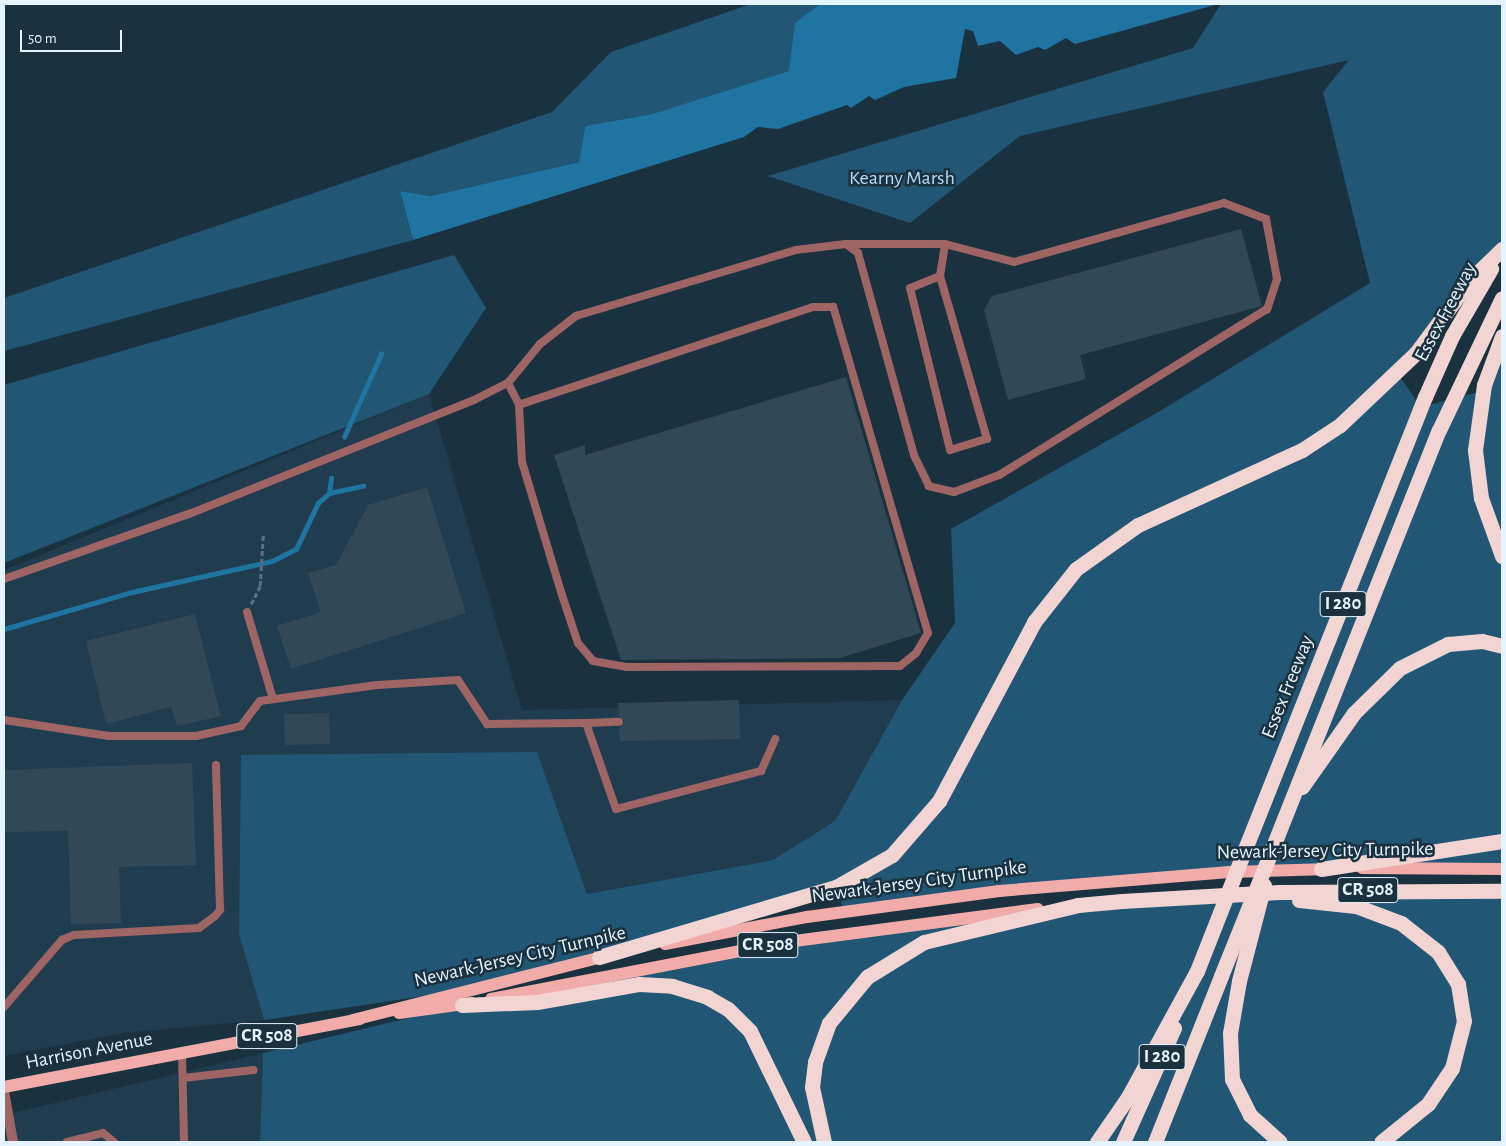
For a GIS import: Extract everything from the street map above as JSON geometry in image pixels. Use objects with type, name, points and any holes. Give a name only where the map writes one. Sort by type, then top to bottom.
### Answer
[{"type":"highway","points":[[599,958],[823,892],[860,877],[888,858],[939,801],[1034,622],[1076,570],[1131,529],[1302,450],[1340,425],[1416,353],[1470,280],[1502,249]]},
{"type":"highway","name":"Essex Freeway","points":[[1123,1142],[1197,971],[1433,378],[1465,311],[1502,253]]},
{"type":"highway","name":"I 280","points":[[1155,1142],[1439,430],[1502,298]]},
{"type":"highway","points":[[1502,336],[1484,385],[1475,450],[1481,498],[1502,556]]},
{"type":"highway","points":[[1288,807],[1354,713],[1400,668],[1448,644],[1482,641],[1502,646]]},
{"type":"highway","points":[[1321,869],[1502,841]]},
{"type":"highway","points":[[1270,854],[1259,915],[1239,980],[1230,1033],[1232,1079],[1247,1111],[1280,1142]]},
{"type":"highway","name":"Newark-Jersey City Turnpike","points":[[1078,905],[1233,894],[1502,891]]},
{"type":"highway","points":[[1233,894],[1367,908],[1416,933],[1449,966],[1464,1012],[1457,1059],[1428,1104],[1381,1142]]},
{"type":"highway","points":[[824,1142],[812,1100],[815,1062],[829,1023],[867,977],[924,942],[1078,905]]},
{"type":"highway","points":[[1097,1142],[1132,1091],[1197,971]]},
{"type":"highway","points":[[462,1005],[537,1002],[639,984],[701,995],[728,1009],[750,1031],[804,1142]]},
{"type":"main road","name":"Newark-Jersey City Turnpike","points":[[353,1020],[599,958],[808,917],[958,896],[1163,876],[1321,869],[1502,869]]},
{"type":"main road","name":"Newark-Jersey City Turnpike","points":[[182,1052],[353,1020],[462,1005],[787,942],[1078,905]]},
{"type":"main road","name":"Harrison Avenue","points":[[4,1089],[182,1052]]},
{"type":"street","points":[[4,1089],[13,1142]]},
{"type":"lane","points":[[4,579],[188,514],[508,384],[540,344],[576,316],[796,250],[846,244],[945,244],[1014,262],[1224,203],[1266,219],[1277,279],[1267,309],[999,475],[954,492],[929,486],[914,455],[858,253],[846,244]]},
{"type":"lane","points":[[940,276],[910,288],[950,450],[987,439],[940,276],[945,244]]},
{"type":"lane","points":[[508,384],[519,405],[522,462],[578,643],[593,662],[627,667],[900,666],[916,653],[928,633],[833,307],[813,307],[519,405]]},
{"type":"lane","points":[[246,612],[273,699]]},
{"type":"lane","points":[[4,720],[109,736],[168,739],[241,726],[260,701],[377,685],[458,680],[487,724],[619,722]]},
{"type":"lane","points":[[586,723],[616,809],[761,771],[775,739]]},
{"type":"lane","points":[[4,1007],[62,940],[74,935],[200,928],[215,916],[220,910],[216,765]]},
{"type":"lane","points":[[182,1052],[184,1142]]},
{"type":"lane","points":[[183,1078],[254,1070]]},
{"type":"lane","points":[[67,1142],[103,1132],[114,1142]]},
{"type":"path","points":[[246,612],[260,586],[263,536]]},
{"type":"shaded area","points":[[820,4],[1218,4],[1075,44],[1066,38],[1045,50],[1038,47],[1016,55],[1000,41],[978,46],[973,31],[965,29],[956,78],[904,87],[875,100],[869,96],[851,108],[847,105],[778,129],[758,127],[744,137],[413,240],[400,191],[431,196],[579,162],[585,126],[652,114],[789,71],[795,23]]},
{"type":"shaded area","points":[[429,394],[522,710],[902,700],[835,821],[773,860],[587,894],[536,752],[239,933],[264,1020],[123,1033],[4,1056],[4,570]]},
{"type":"shaded area","points":[[263,1053],[260,1142],[4,1142],[4,1115]]},
{"type":"green space","points":[[751,4],[820,4],[796,23],[790,71],[652,114],[585,126],[579,162],[431,196],[400,191],[413,240],[4,351],[4,298],[552,112],[611,52]]},
{"type":"green space","name":"Kearny Marsh","points":[[1221,4],[1502,4],[1502,249],[1397,373],[1421,407],[1482,391],[1502,336],[1502,869],[1232,872],[844,912],[837,888],[457,991],[264,1020],[239,934],[241,755],[537,752],[587,894],[773,860],[835,821],[902,700],[955,623],[951,529],[1160,411],[1370,283],[1323,92],[1349,60],[1020,136],[910,223],[768,176],[1193,48]]},
{"type":"green space","points":[[454,255],[486,308],[429,394],[4,563],[4,385]]},
{"type":"green space","points":[[1502,891],[1502,1142],[260,1142],[263,1053],[462,1005],[665,964],[1122,901]]},
{"type":"building","points":[[1241,229],[1262,306],[1080,355],[1086,379],[1008,400],[984,310],[992,296]]},
{"type":"building","points":[[846,377],[921,633],[840,658],[621,660],[554,455],[585,445],[585,455]]},
{"type":"building","points":[[427,487],[466,613],[291,669],[277,626],[321,612],[308,573],[336,565],[368,505]]},
{"type":"building","points":[[195,614],[221,716],[177,726],[171,707],[106,724],[86,641]]},
{"type":"building","points":[[739,700],[740,739],[620,741],[619,728],[625,721],[619,716],[618,703]]},
{"type":"building","points":[[329,713],[330,744],[285,745],[284,714]]},
{"type":"building","points":[[192,763],[196,865],[119,867],[121,923],[71,924],[68,831],[4,832],[4,770]]},
{"type":"waterway","points":[[344,437],[381,354]]},
{"type":"waterway","points":[[329,493],[331,478]]},
{"type":"waterway","points":[[4,629],[132,592],[272,561],[296,549],[318,503],[329,493],[363,486]]}]
